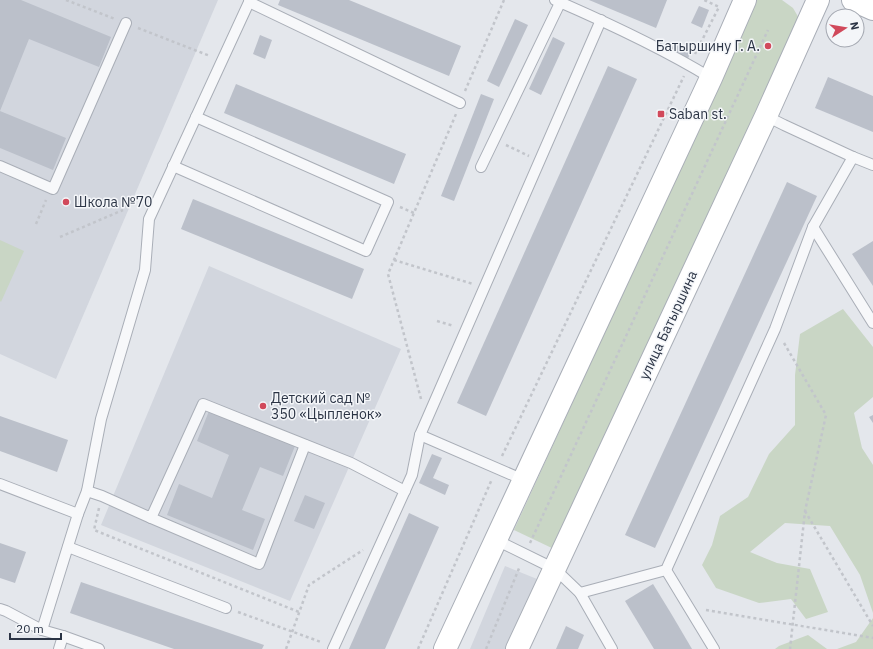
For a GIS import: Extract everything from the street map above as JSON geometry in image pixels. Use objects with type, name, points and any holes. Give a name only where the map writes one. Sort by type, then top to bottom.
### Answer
[{"type":"street","points":[[445,649],[711,78],[745,0]]},
{"type":"street","name":"улица Батыршина","points":[[517,649],[766,116],[818,0]]},
{"type":"street","points":[[853,0],[873,9]]},
{"type":"lane","points":[[42,630],[78,514],[87,491],[101,419],[145,270],[149,218],[249,1],[460,103]]},
{"type":"lane","points":[[481,167],[557,1],[601,20],[689,65],[711,78]]},
{"type":"lane","points":[[333,648],[412,476],[420,435],[601,20]]},
{"type":"lane","points":[[0,166],[53,189],[126,23]]},
{"type":"lane","points":[[766,116],[784,126],[873,165]]},
{"type":"lane","points":[[173,166],[366,252],[388,202],[196,117]]},
{"type":"lane","points":[[666,570],[775,329],[812,227],[853,157]]},
{"type":"lane","points":[[812,227],[873,323]]},
{"type":"lane","points":[[151,518],[203,404],[351,463],[405,491]]},
{"type":"lane","points":[[420,435],[524,480]]},
{"type":"lane","points":[[87,491],[102,496],[258,564],[305,445]]},
{"type":"lane","points":[[0,484],[78,514]]},
{"type":"lane","points":[[496,540],[555,569],[580,593],[612,649]]},
{"type":"lane","points":[[68,547],[226,608]]},
{"type":"lane","points":[[580,593],[666,570]]},
{"type":"lane","points":[[666,570],[714,649]]},
{"type":"lane","points":[[0,608],[42,630],[100,649]]},
{"type":"lane","points":[[59,649],[64,636]]},
{"type":"path","points":[[66,0],[196,50],[221,62]]},
{"type":"path","points":[[426,421],[388,274],[504,0]]},
{"type":"path","points":[[418,649],[497,468],[689,65],[719,7],[704,0]]},
{"type":"path","points":[[486,649],[525,554],[768,30]]},
{"type":"path","points":[[494,140],[540,161]]},
{"type":"path","points":[[36,224],[50,188]]},
{"type":"path","points":[[60,237],[123,210]]},
{"type":"path","points":[[394,260],[485,287]]},
{"type":"path","points":[[775,329],[826,415],[805,511],[790,649]]},
{"type":"path","points":[[102,496],[94,530],[299,612]]},
{"type":"path","points":[[805,511],[873,626]]},
{"type":"path","points":[[286,649],[309,585],[385,535]]},
{"type":"path","points":[[688,607],[873,638]]},
{"type":"path","points":[[226,608],[333,648]]},
{"type":"shaded area","name":"Школа №70","points":[[0,0],[218,0],[56,379],[0,354]]},
{"type":"shaded area","name":"Детский сад № 350 «Цыпленок»","points":[[209,266],[401,349],[290,601],[101,525]]},
{"type":"shaded area","points":[[505,566],[537,579],[507,649],[470,649]]},
{"type":"green space","points":[[757,0],[782,0],[793,8],[800,20],[556,550],[514,530]]},
{"type":"green space","points":[[0,240],[24,251],[1,302],[0,301]]},
{"type":"green space","points":[[843,309],[873,347],[873,397],[854,413],[862,448],[873,465],[873,613],[860,575],[830,526],[785,523],[750,552],[777,563],[810,569],[828,612],[806,619],[791,599],[759,603],[716,588],[702,565],[712,545],[720,516],[748,497],[769,454],[795,425],[795,375],[800,334]]},
{"type":"green space","points":[[873,618],[873,649],[837,649],[856,642]]},
{"type":"green space","points":[[808,635],[827,649],[775,649],[779,646]]},
{"type":"building","points":[[0,0],[21,0],[111,37],[99,67],[29,39],[0,111]]},
{"type":"building","points":[[280,0],[349,0],[461,46],[449,76],[278,5]]},
{"type":"building","points":[[589,0],[667,0],[656,28]]},
{"type":"building","points":[[699,6],[709,10],[702,28],[691,23]]},
{"type":"building","points":[[515,19],[528,25],[499,87],[487,81]]},
{"type":"building","points":[[260,35],[272,40],[265,59],[253,54]]},
{"type":"building","points":[[553,37],[565,43],[541,95],[529,89]]},
{"type":"building","points":[[674,43],[691,51],[687,61],[670,53]]},
{"type":"building","points":[[608,66],[637,79],[486,416],[457,403]]},
{"type":"building","points":[[828,77],[873,96],[873,132],[815,108]]},
{"type":"building","points":[[236,84],[406,154],[394,184],[224,113]]},
{"type":"building","points":[[481,94],[494,99],[454,201],[441,196]]},
{"type":"building","points":[[0,111],[66,138],[53,170],[0,148]]},
{"type":"building","points":[[787,182],[817,196],[655,548],[625,535]]},
{"type":"building","points":[[193,199],[364,269],[352,299],[181,229]]},
{"type":"building","points":[[873,241],[873,286],[852,254]]},
{"type":"building","points":[[209,411],[295,446],[283,476],[260,467],[242,510],[265,519],[253,550],[167,515],[179,484],[212,498],[229,455],[197,441]]},
{"type":"building","points":[[873,415],[873,423],[869,417]]},
{"type":"building","points":[[0,416],[68,440],[57,472],[0,451]]},
{"type":"building","points":[[432,454],[442,458],[433,478],[449,485],[445,495],[419,483]]},
{"type":"building","points":[[305,495],[325,503],[314,529],[294,521]]},
{"type":"building","points":[[409,513],[439,527],[385,649],[349,649]]},
{"type":"building","points":[[0,543],[26,552],[15,583],[0,578]]},
{"type":"building","points":[[81,582],[264,645],[262,649],[174,649],[70,613]]},
{"type":"building","points":[[653,584],[692,649],[654,649],[625,601]]},
{"type":"building","points":[[566,626],[584,635],[578,649],[556,649]]},
{"type":"place","name":"Батыршину Г. А.","points":[[768,46]]},
{"type":"place","name":"Saban st.","points":[[661,114]]},
{"type":"place","name":"Школа №70","points":[[66,202]]},
{"type":"place","name":"Детский сад № 350 «Цыпленок»","points":[[263,406]]}]
